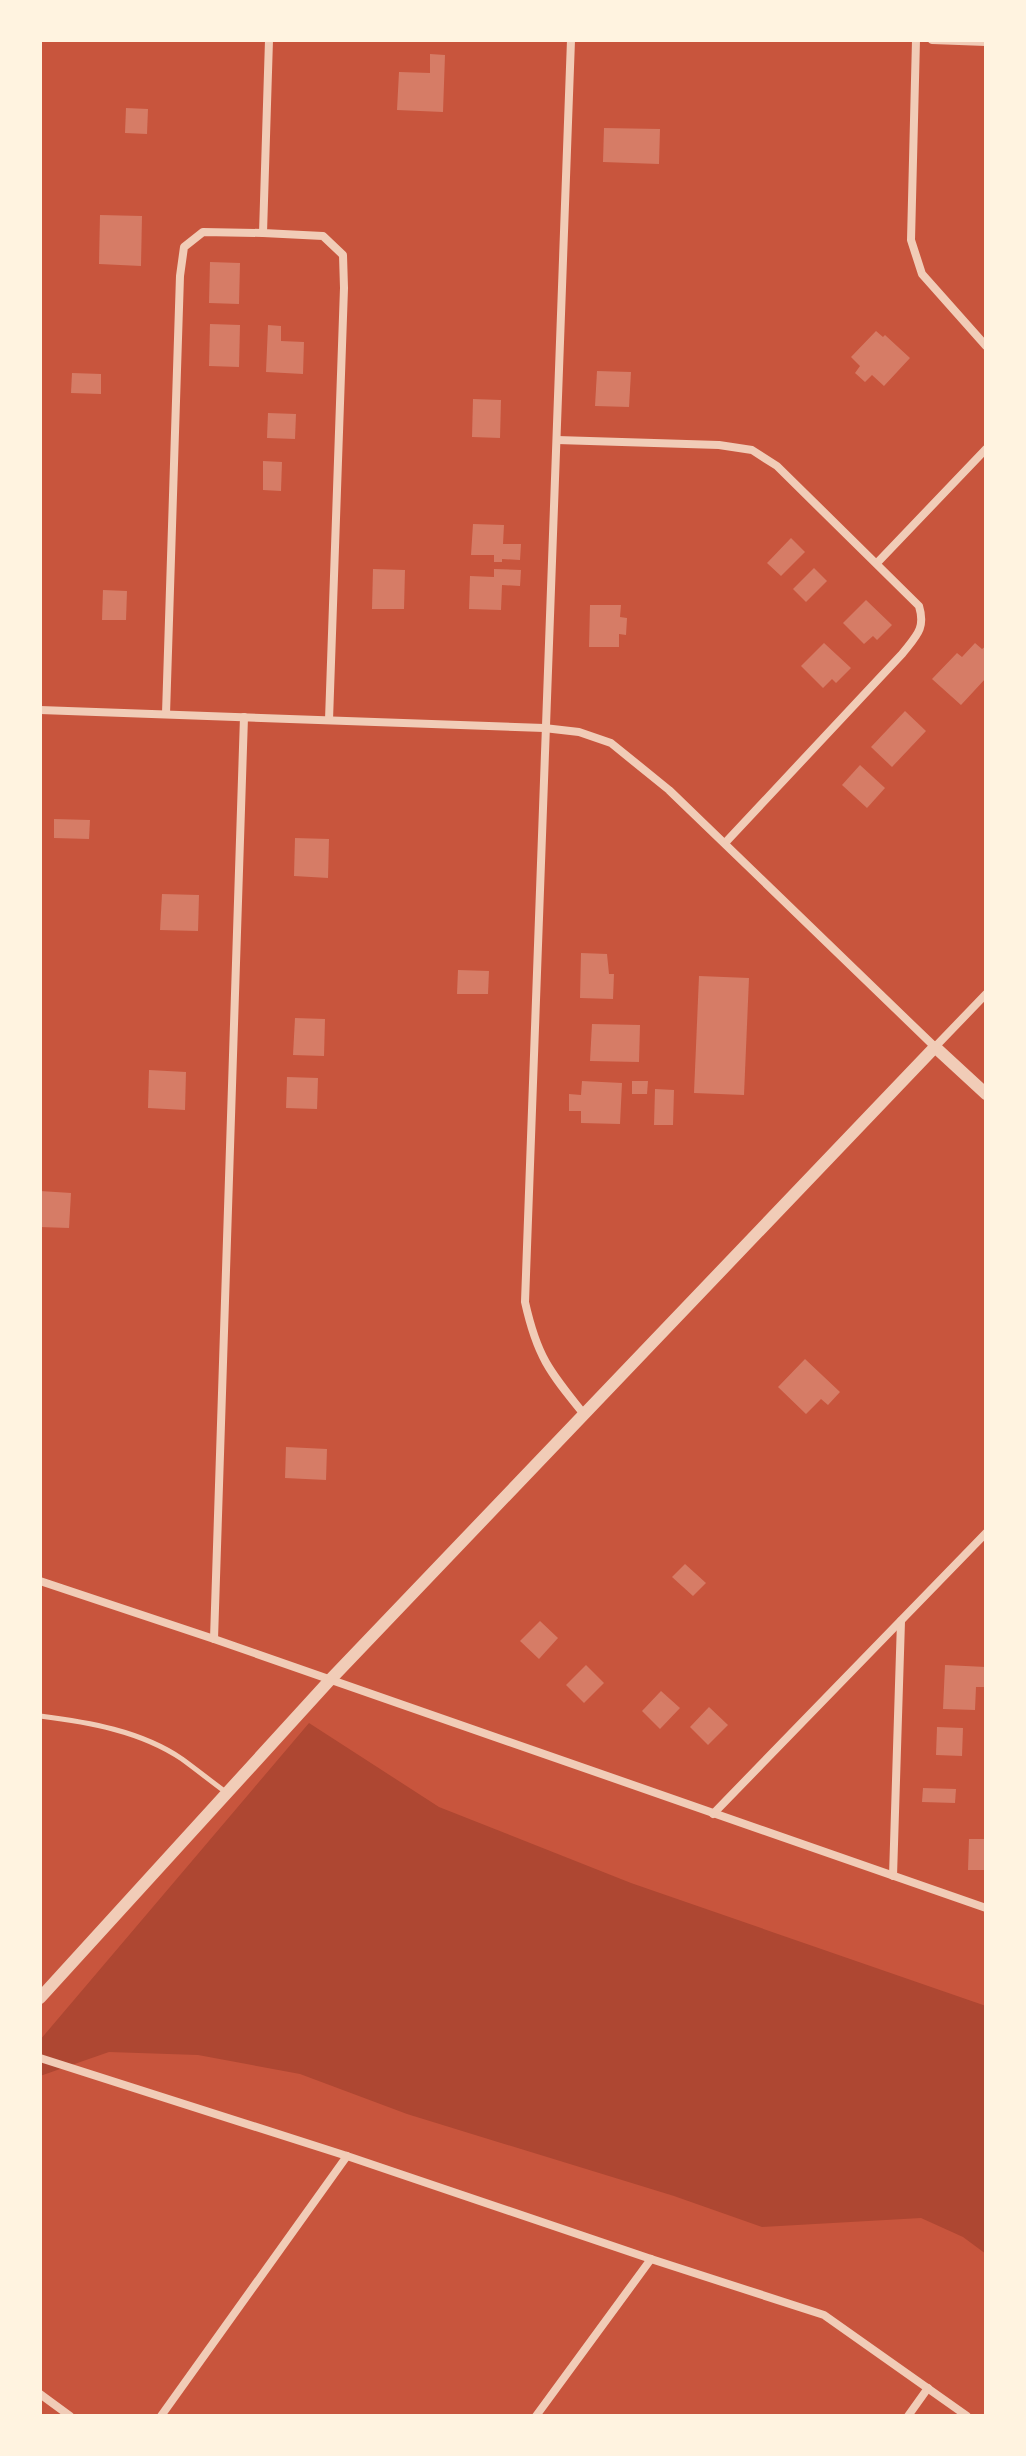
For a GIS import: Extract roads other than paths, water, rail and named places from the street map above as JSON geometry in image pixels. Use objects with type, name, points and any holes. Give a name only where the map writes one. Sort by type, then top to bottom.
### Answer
[{"type":"street","points":[[263,233],[269,40]]},
{"type":"street","points":[[571,40],[525,1302],[533,1338],[548,1371],[583,1413]]},
{"type":"street","points":[[916,40],[911,240],[922,274],[986,346]]},
{"type":"street","points":[[932,40],[986,42]]},
{"type":"street","points":[[166,714],[180,276],[184,247],[203,232],[263,233],[323,236],[343,255],[329,720]]},
{"type":"street","points":[[557,440],[719,445],[752,450],[777,466],[919,606],[923,619],[919,632],[902,654],[725,843]]},
{"type":"street","points":[[877,563],[986,449]]},
{"type":"street","points":[[40,710],[544,728],[579,732],[611,743],[669,790],[986,1094]]},
{"type":"street","points":[[214,1639],[244,717]]},
{"type":"street","points":[[40,1998],[329,1681],[986,994]]},
{"type":"street","points":[[713,1814],[986,1533]]},
{"type":"street","points":[[40,1581],[986,1908]]},
{"type":"street","points":[[893,1876],[901,1620]]},
{"type":"street","points":[[40,2058],[347,2156],[824,2315],[967,2416]]},
{"type":"street","points":[[161,2416],[347,2156]]},
{"type":"street","points":[[536,2416],[651,2259]]},
{"type":"street","points":[[908,2416],[928,2388]]},
{"type":"street","points":[[40,2394],[70,2416]]},
{"type":"lane","points":[[40,1716],[98,1725],[138,1737],[180,1758],[227,1793]]}]
